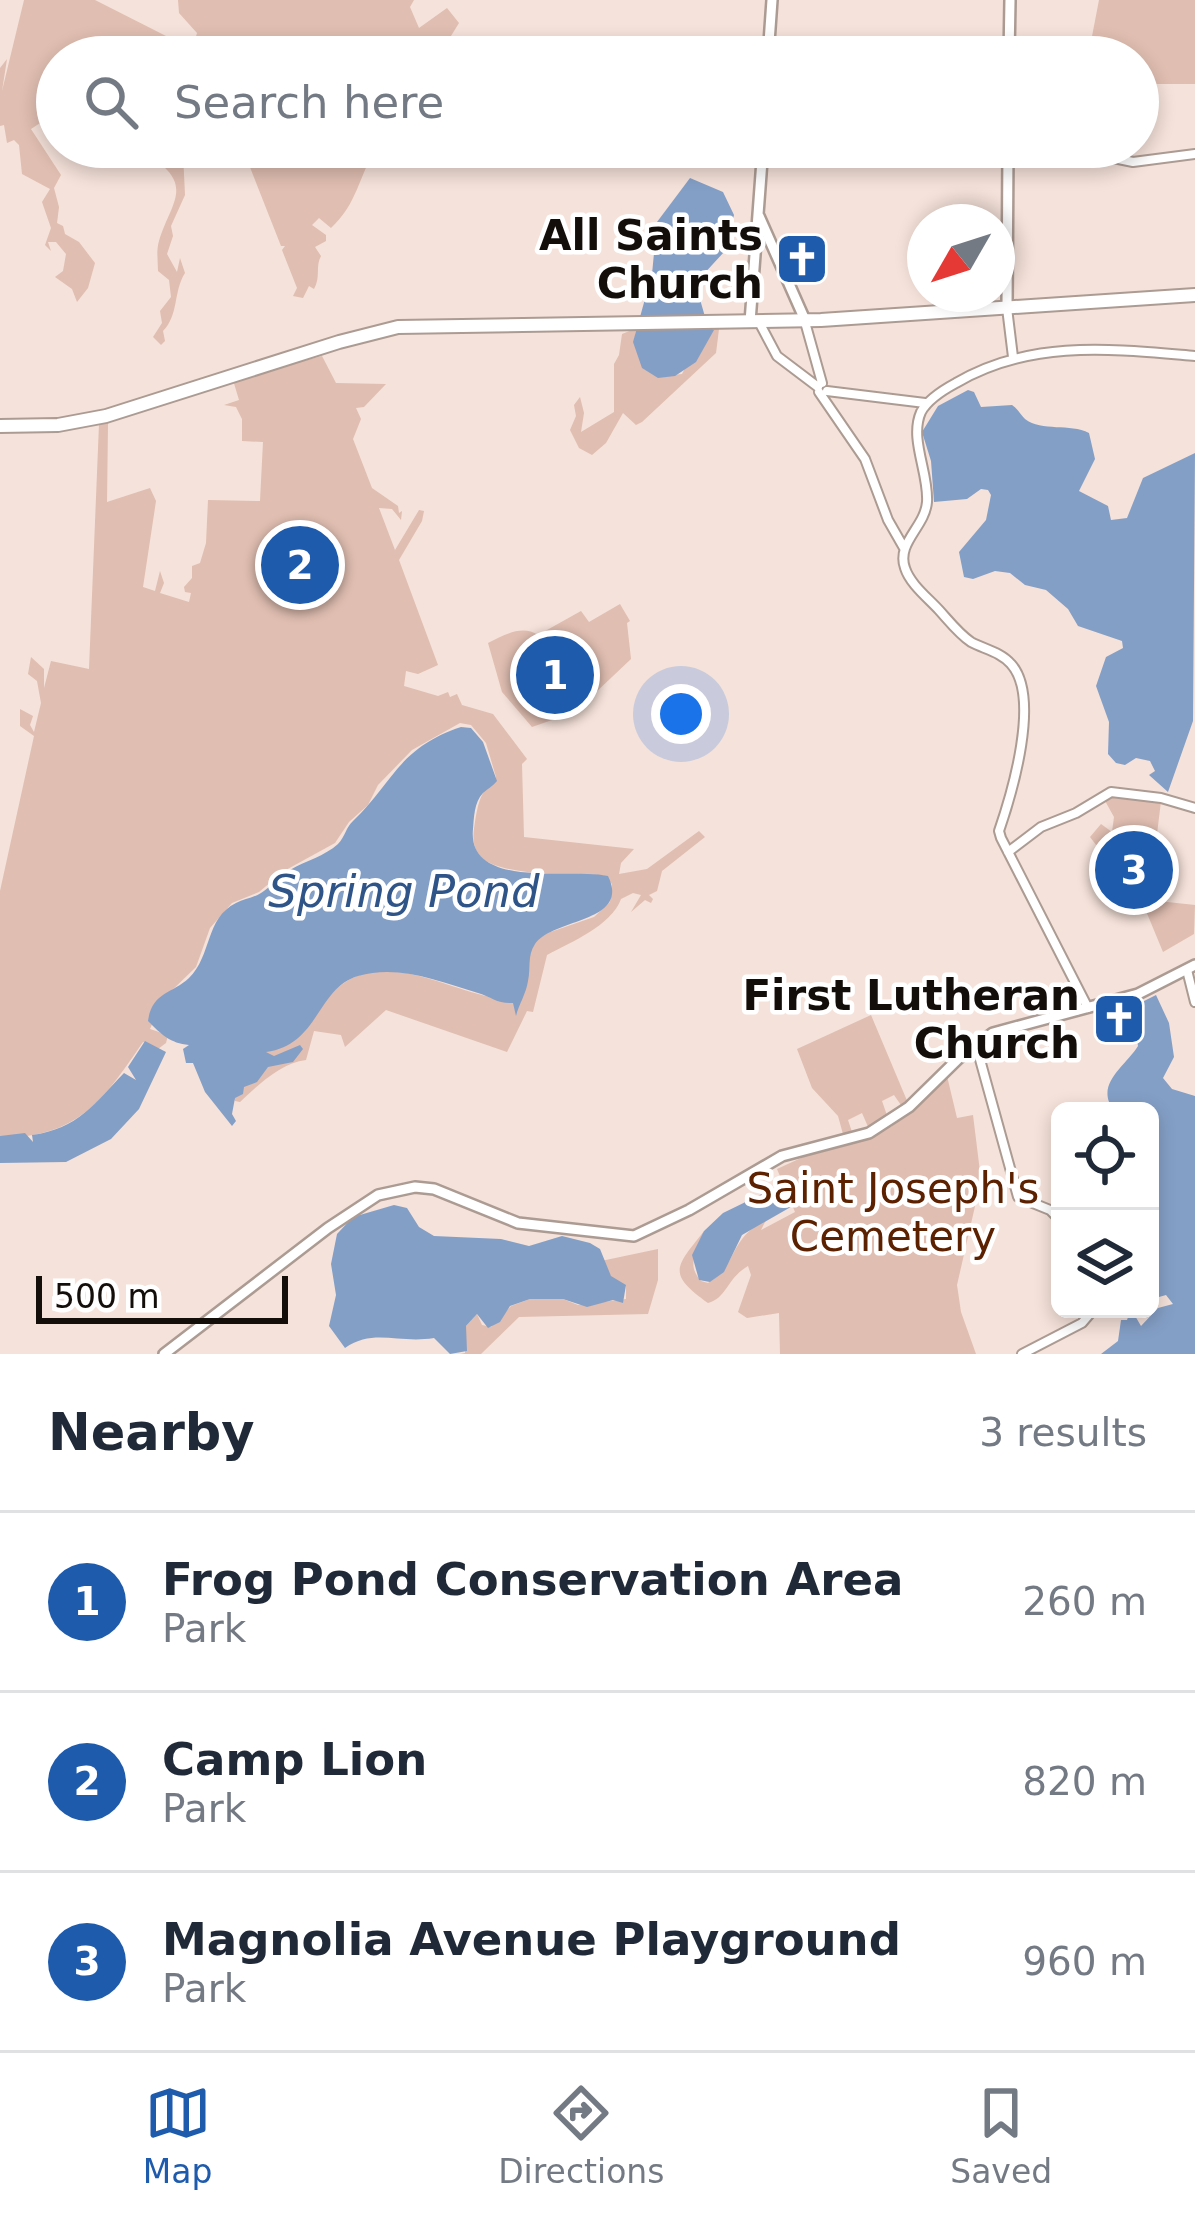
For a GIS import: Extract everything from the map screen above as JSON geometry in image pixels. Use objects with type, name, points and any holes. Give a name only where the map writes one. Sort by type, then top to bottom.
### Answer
[{"type":"main road","points":[[769,36],[772,0]]},
{"type":"main road","points":[[1009,36],[1010,0]]},
{"type":"main road","points":[[755,322],[761,168]]},
{"type":"main road","points":[[1008,168],[1008,204]]},
{"type":"main road","points":[[757,212],[805,320]]},
{"type":"main road","points":[[1015,307],[1195,295]]},
{"type":"main road","points":[[0,422],[101,412],[213,374],[398,327],[755,322],[940,312]]},
{"type":"main road","points":[[164,1354],[360,1206],[398,1189],[434,1189],[532,1226],[615,1236],[650,1230],[782,1156],[884,1125],[976,1044],[1014,1025],[1138,994],[1191,967]]},
{"type":"street","points":[[1159,159],[1195,154]]},
{"type":"street","points":[[1007,312],[1013,357]]},
{"type":"street","points":[[805,320],[827,393],[866,460],[916,586],[965,637],[1004,657],[1018,673],[1021,758],[999,831],[1088,1009]]},
{"type":"street","points":[[755,322],[777,356],[827,393],[927,404]]},
{"type":"street","points":[[904,548],[925,513],[925,473],[917,432],[927,404],[964,378],[1013,357],[1091,349],[1195,356]]},
{"type":"street","points":[[1008,852],[1041,827],[1111,792],[1161,797],[1195,808]]},
{"type":"street","points":[[1191,967],[1195,1002]]},
{"type":"street","points":[[976,1044],[1018,1197],[1051,1211]]},
{"type":"street","points":[[1022,1354],[1086,1318]]},
{"type":"green space","points":[[24,0],[95,0],[166,36],[36,36],[36,126],[31,129],[36,137],[36,168],[56,168],[61,175],[54,188],[57,223],[95,263],[88,288],[77,302],[72,289],[55,277],[63,271],[66,254],[56,242],[48,242],[51,251],[45,245],[51,228],[42,202],[50,189],[22,174],[19,145],[14,140],[7,143],[4,125],[0,126],[0,68],[7,59],[2,91]]},
{"type":"green space","points":[[178,0],[414,0],[410,7],[419,28],[447,8],[459,23],[451,36],[196,36],[179,13]]},
{"type":"green space","points":[[1099,0],[1195,0],[1195,84],[1159,84],[1159,36],[1092,36]]},
{"type":"green space","points":[[165,168],[184,168],[185,195],[171,226],[167,254],[177,272],[180,258],[185,273],[161,345],[153,337],[162,323],[160,311],[171,297],[169,280],[158,271],[158,249],[175,200],[171,175]]},
{"type":"green space","points":[[250,168],[366,168],[340,219],[331,228],[319,218],[312,225],[326,235],[326,241],[315,247],[321,256],[317,280],[303,298],[293,296],[297,288],[282,250],[285,246],[281,246]]},
{"type":"green space","points":[[637,328],[640,358],[664,376],[682,374],[706,328],[719,329],[716,353],[642,422],[636,425],[623,413],[606,443],[592,455],[579,448],[570,430],[576,416],[574,405],[580,397],[581,432],[614,412],[614,364],[622,334]]},
{"type":"green space","points":[[322,356],[336,383],[386,384],[364,407],[356,408],[361,419],[353,439],[372,488],[402,511],[401,520],[392,509],[379,508],[395,550],[419,510],[424,511],[399,560],[438,665],[418,674],[406,671],[404,686],[438,696],[457,694],[462,705],[493,714],[527,759],[522,764],[524,837],[634,849],[621,863],[619,874],[647,869],[699,831],[705,837],[662,871],[657,891],[649,895],[651,903],[645,900],[631,912],[641,895],[621,899],[600,925],[547,955],[533,1012],[527,1011],[507,1052],[386,1010],[345,1047],[341,1035],[314,1031],[306,1060],[279,1070],[240,1102],[235,1101],[196,1044],[371,972],[411,974],[491,997],[536,937],[594,917],[610,902],[612,884],[603,875],[521,871],[491,864],[478,854],[473,836],[477,810],[496,777],[486,743],[471,725],[460,723],[412,750],[378,785],[368,805],[335,843],[284,871],[259,892],[232,903],[210,928],[196,967],[163,999],[150,1029],[168,1035],[166,1043],[158,1049],[143,1042],[100,1098],[69,1123],[27,1136],[0,1138],[0,891],[34,736],[20,726],[20,709],[33,716],[34,732],[41,703],[37,681],[28,674],[31,657],[44,669],[44,688],[51,661],[89,669],[99,424],[108,423],[107,502],[150,488],[156,501],[143,587],[155,591],[160,571],[164,583],[160,593],[189,602],[191,593],[184,587],[206,543],[208,500],[260,501],[263,442],[242,441],[242,419],[236,407],[224,405],[239,400],[233,380]]},
{"type":"green space","points":[[620,604],[630,621],[631,659],[575,712],[532,727],[502,692],[488,643],[520,631],[538,635],[581,611],[589,622]]},
{"type":"green space","points":[[1131,795],[1161,801],[1149,900],[1195,905],[1194,934],[1163,952],[1146,911],[1090,837],[1101,824],[1112,832],[1114,817],[1104,799]]},
{"type":"green space","name":"Saint Joseph's Cemetery","points":[[871,1015],[908,1103],[903,1108],[894,1095],[882,1101],[891,1127],[947,1076],[957,1118],[973,1115],[981,1180],[957,1285],[976,1354],[780,1354],[779,1313],[747,1318],[738,1312],[751,1275],[748,1266],[708,1303],[681,1277],[682,1262],[704,1231],[694,1268],[701,1281],[708,1283],[725,1268],[754,1227],[766,1220],[761,1230],[795,1212],[777,1169],[814,1152],[873,1138],[862,1113],[848,1120],[853,1135],[843,1134],[838,1116],[812,1088],[797,1049]]},
{"type":"green space","points":[[658,1249],[658,1280],[648,1314],[519,1317],[481,1354],[460,1354],[465,1353],[466,1326],[477,1314],[482,1325],[491,1327],[511,1306],[530,1299],[563,1299],[578,1305],[626,1299],[626,1286],[612,1278],[601,1261]]},
{"type":"water","points":[[690,178],[723,192],[734,215],[724,252],[701,277],[699,296],[708,327],[714,330],[696,362],[675,376],[658,378],[642,368],[633,342],[652,274],[657,222]]},
{"type":"water","points":[[968,390],[981,407],[1012,405],[1032,423],[1089,433],[1095,459],[1079,491],[1108,506],[1111,520],[1127,518],[1143,478],[1195,453],[1193,721],[1168,792],[1149,775],[1155,771],[1150,761],[1136,758],[1125,765],[1108,754],[1109,722],[1096,686],[1106,657],[1123,648],[1122,641],[1078,626],[1068,609],[1046,590],[1025,585],[1010,573],[964,577],[959,552],[986,520],[991,495],[981,489],[967,499],[934,502],[931,461],[922,432],[938,406]]},
{"type":"water","name":"Spring Pond","points":[[461,727],[471,728],[483,742],[497,781],[480,797],[474,815],[476,848],[486,861],[524,872],[608,876],[609,903],[535,944],[516,1016],[513,1003],[418,976],[373,973],[344,982],[297,1039],[266,1052],[274,1056],[300,1045],[303,1049],[293,1062],[268,1067],[257,1082],[244,1087],[243,1094],[235,1098],[232,1126],[205,1092],[193,1063],[186,1063],[183,1049],[189,1045],[167,1038],[148,1021],[154,1004],[196,969],[226,910],[333,848],[410,756]]},
{"type":"water","points":[[1156,995],[1169,1023],[1174,1057],[1163,1078],[1172,1089],[1195,1096],[1195,1354],[1101,1354],[1118,1341],[1121,1320],[1136,1318],[1141,1326],[1149,1318],[1159,1318],[1159,1308],[1173,1304],[1166,1295],[1159,1297],[1159,1102],[1110,1102],[1107,1092],[1138,1046],[1134,1023],[1142,1002]]},
{"type":"water","points":[[145,1041],[166,1052],[139,1109],[111,1139],[66,1162],[0,1163],[0,1136],[25,1133],[33,1142],[32,1135],[62,1127],[84,1113],[124,1073],[136,1080],[128,1067]]},
{"type":"water","points":[[789,1181],[798,1190],[796,1204],[742,1235],[724,1272],[710,1282],[699,1280],[692,1255],[704,1231],[723,1213]]},
{"type":"water","points":[[394,1205],[407,1208],[419,1227],[434,1236],[501,1239],[529,1246],[562,1236],[590,1243],[600,1249],[611,1276],[626,1285],[623,1303],[613,1300],[587,1307],[563,1299],[530,1299],[510,1306],[500,1322],[488,1328],[477,1314],[466,1326],[467,1351],[450,1354],[434,1338],[366,1339],[345,1348],[329,1326],[336,1295],[331,1264],[337,1234],[353,1217]]},
{"type":"place","name":"All Saints Church","points":[[802,259]]},
{"type":"place","name":"Camp Lion","points":[[300,565]]},
{"type":"place","name":"Frog Pond Conservation Area","points":[[555,675]]},
{"type":"place","name":"Magnolia Avenue Playground","points":[[1134,870]]},
{"type":"place","name":"First Lutheran Church","points":[[1119,1019]]}]
